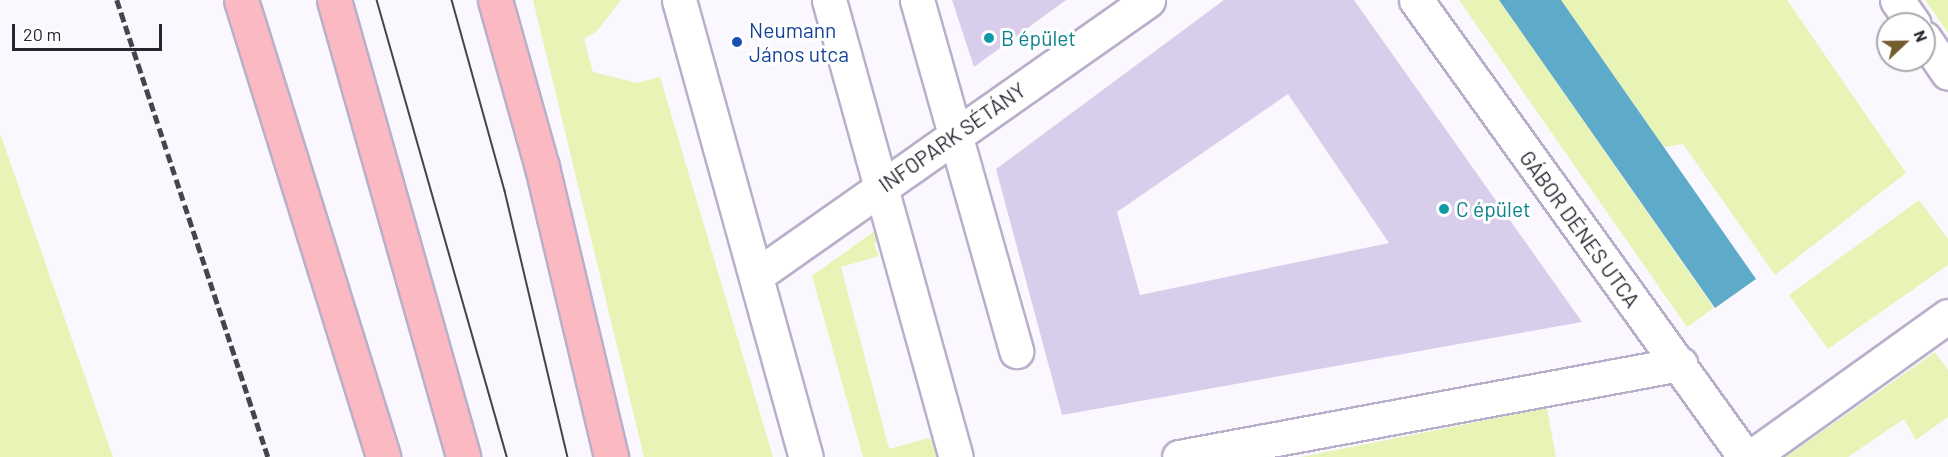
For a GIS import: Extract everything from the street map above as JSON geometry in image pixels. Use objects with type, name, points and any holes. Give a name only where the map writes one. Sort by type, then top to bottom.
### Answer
[{"type":"main road","points":[[241,0],[383,457]]},
{"type":"main road","points":[[334,0],[463,457]]},
{"type":"main road","points":[[495,0],[542,167],[611,457]]},
{"type":"street","points":[[679,0],[806,457]]},
{"type":"street","points":[[829,0],[883,186],[956,457]]},
{"type":"street","points":[[917,0],[957,134],[1016,351]]},
{"type":"street","name":"INFOPARK SÉTÁNY","points":[[757,275],[1148,0]]},
{"type":"street","name":"GÁBOR DÉNES UTCA","points":[[1416,0],[1745,457]]},
{"type":"street","points":[[1936,56],[1948,73]]},
{"type":"street","points":[[1751,457],[1948,316]]},
{"type":"street","points":[[1179,457],[1680,364]]},
{"type":"green space","points":[[533,0],[621,0],[597,31],[584,39],[593,72],[637,83],[660,77],[773,457],[644,457]]},
{"type":"green space","points":[[1459,0],[1499,0],[1714,308],[1687,327]]},
{"type":"green space","points":[[1561,0],[1787,0],[1906,173],[1775,275],[1683,144],[1664,147]]},
{"type":"green space","points":[[1925,0],[1948,0],[1948,33],[1936,16],[1936,12],[1933,12]]},
{"type":"green space","points":[[0,133],[113,457],[0,457]]},
{"type":"green space","points":[[1919,200],[1948,239],[1948,265],[1828,349],[1789,295]]},
{"type":"green space","points":[[876,230],[886,235],[874,244],[879,256],[841,267],[889,449],[928,438],[938,444],[938,457],[863,457],[812,276]]},
{"type":"green space","points":[[1935,352],[1948,370],[1948,417],[1916,440],[1904,419],[1848,457],[1786,457]]},
{"type":"green space","points":[[1547,408],[1556,457],[1301,457]]},
{"type":"water","points":[[1499,0],[1561,0],[1756,279],[1715,308]]},
{"type":"building","name":"B épület","points":[[952,0],[1066,0],[974,67]]},
{"type":"building","name":"C épület","points":[[1224,0],[1354,0],[1582,322],[1062,415],[996,169]],"holes":[[[1288,94],[1389,243],[1140,295],[1117,212]]]},
{"type":"tram line","points":[[377,0],[507,457]]},
{"type":"tram line","points":[[452,0],[505,191],[568,457]]},
{"type":"railway","points":[[117,0],[268,457]]},
{"type":"place","name":"B épület","points":[[989,38]]},
{"type":"place","name":"Neumann János utca","points":[[737,42]]},
{"type":"place","name":"C épület","points":[[1444,209]]}]
